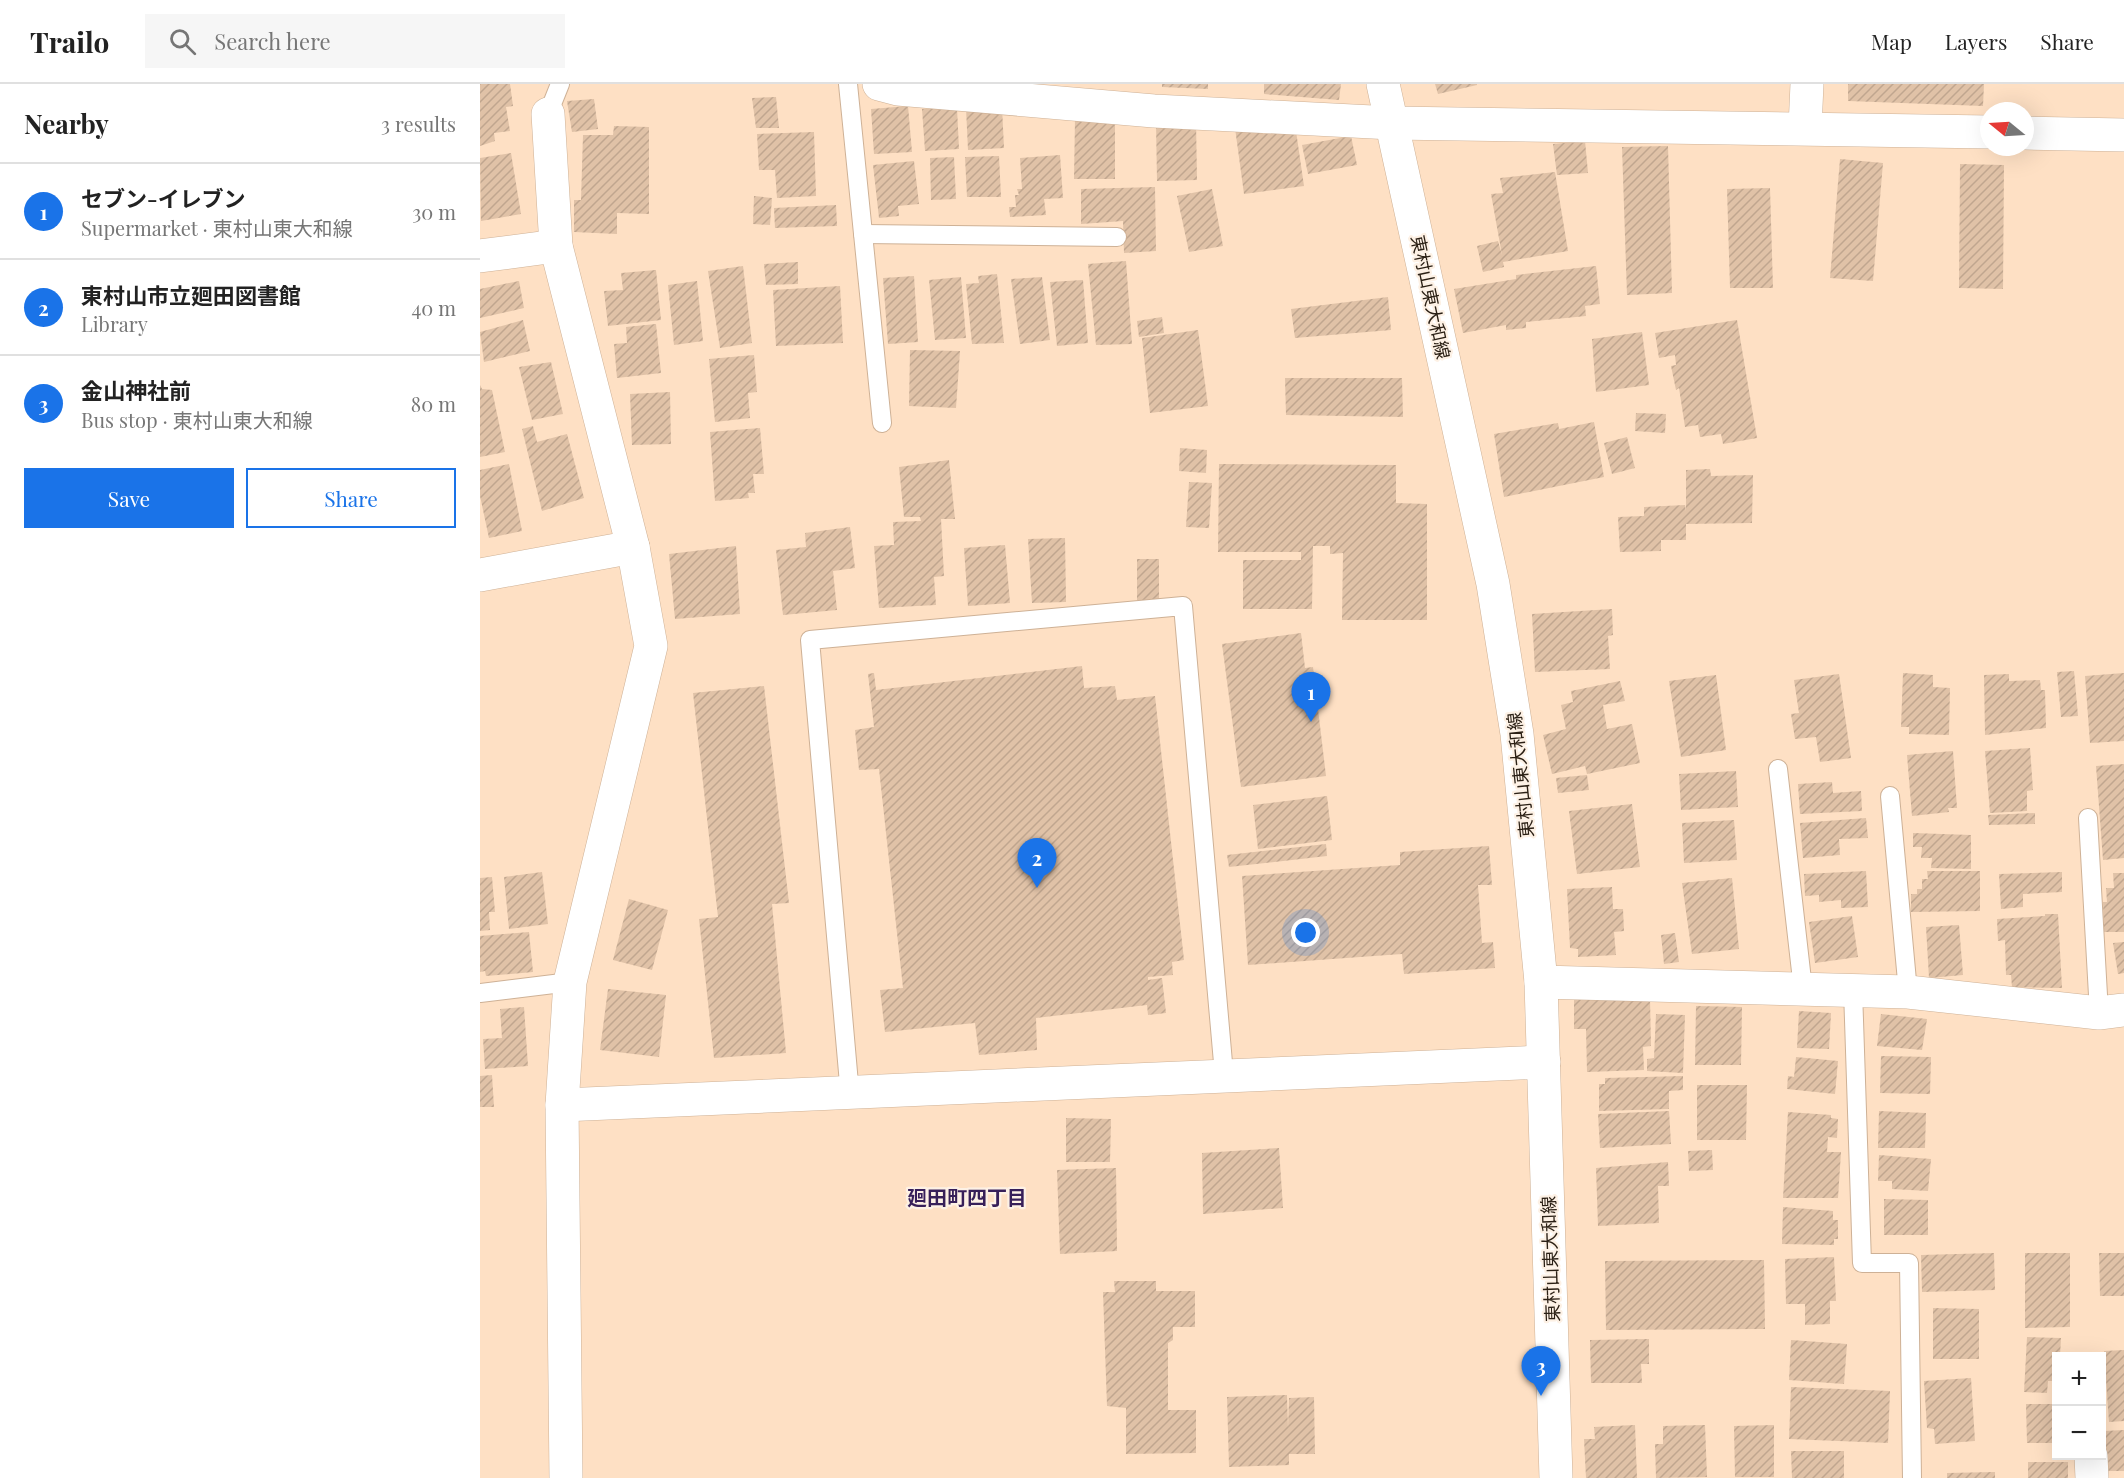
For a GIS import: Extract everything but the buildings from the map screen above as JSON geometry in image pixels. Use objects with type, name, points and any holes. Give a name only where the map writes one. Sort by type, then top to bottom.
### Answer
[{"type":"street","points":[[879,84],[898,89],[1154,111],[1392,123],[1980,132]]},
{"type":"street","name":"東村山東大和線","points":[[1383,84],[1493,584],[1517,734],[1541,982],[1556,1478]]},
{"type":"street","points":[[1805,128],[1807,84]]},
{"type":"street","points":[[548,114],[556,246],[633,547],[651,646],[570,982],[562,1105],[566,1478]]},
{"type":"street","points":[[2034,133],[2124,135]]},
{"type":"street","points":[[480,256],[556,246]]},
{"type":"street","points":[[480,574],[633,547]]},
{"type":"street","points":[[1541,982],[1908,992],[2111,1011]]},
{"type":"street","points":[[562,1105],[850,1095],[1224,1074],[1544,1062]]},
{"type":"street","points":[[2091,1460],[2092,1478]]},
{"type":"lane","points":[[548,114],[560,84]]},
{"type":"lane","points":[[848,84],[882,423]]},
{"type":"lane","points":[[863,234],[1117,237]]},
{"type":"lane","points":[[850,1095],[810,640],[1183,606],[1224,1074]]},
{"type":"lane","points":[[1778,769],[1803,989]]},
{"type":"lane","points":[[1890,796],[1908,992]]},
{"type":"lane","points":[[2088,819],[2111,1011]]},
{"type":"lane","points":[[480,993],[570,982]]},
{"type":"lane","points":[[1853,990],[1862,1263],[1909,1263],[1912,1478]]},
{"type":"place","name":"セブン-イレブン","points":[[1311,722]]},
{"type":"place","name":"東村山市立廻田図書館","points":[[1037,888]]},
{"type":"place","name":"金山神社前","points":[[1541,1396]]},
{"type":"district","name":"廻田町四丁目","points":[[967,1196]]}]
